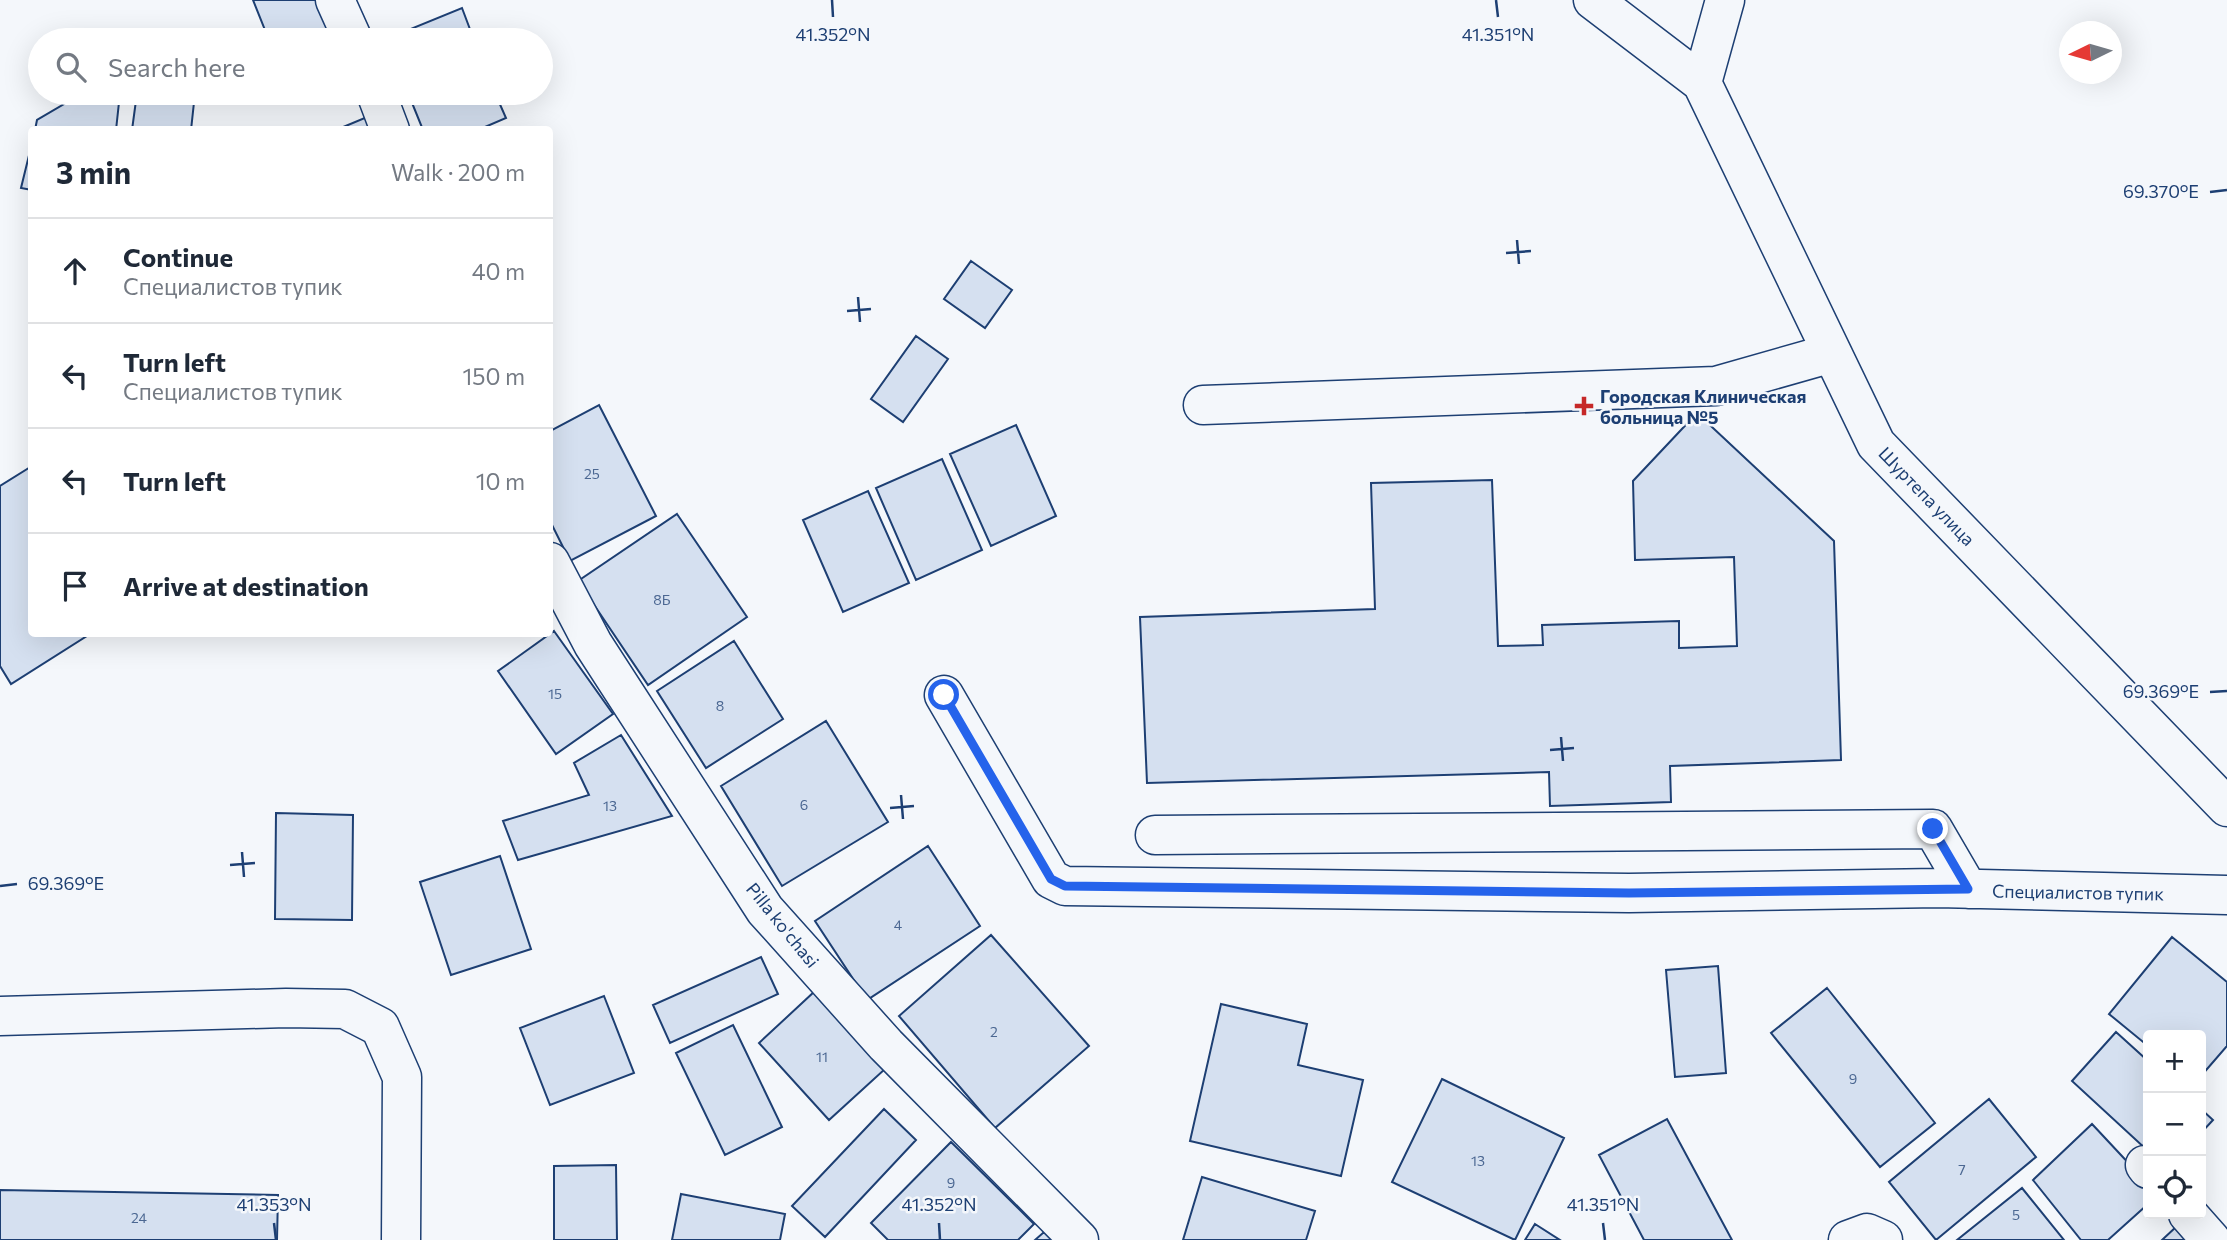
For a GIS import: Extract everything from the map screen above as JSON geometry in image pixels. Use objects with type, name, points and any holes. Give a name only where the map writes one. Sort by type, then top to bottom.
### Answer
[{"type":"street","points":[[335,0],[348,28]]},
{"type":"street","points":[[1593,0],[1702,83],[1724,0]]},
{"type":"street","name":"Шуртепа улица","points":[[1702,83],[1876,444],[2227,807]]},
{"type":"street","points":[[381,105],[388,126]]},
{"type":"street","points":[[1203,405],[1716,386],[1832,353]]},
{"type":"street","name":"Pilla ko'chasi","points":[[553,568],[593,645],[765,910],[886,1045],[1079,1240]]},
{"type":"street","name":"Специалистов тупик","points":[[944,695],[1051,879],[1065,886],[1629,893],[1968,889],[2227,895]]},
{"type":"street","points":[[1155,835],[1933,829],[1968,889]]},
{"type":"street","points":[[0,1016],[286,1008],[345,1009],[380,1027],[401,1077],[401,1240]]},
{"type":"street","points":[[2192,1219],[2211,1240]]},
{"type":"street","points":[[1848,1240],[1867,1233],[1883,1240]]},
{"type":"building","points":[[253,0],[320,0],[332,28],[264,28]]},
{"type":"building","points":[[462,8],[470,28],[413,28]]},
{"type":"building","points":[[63,105],[119,105],[116,126],[36,126],[37,120]]},
{"type":"building","points":[[135,105],[194,105],[191,126],[133,126]]},
{"type":"building","points":[[413,105],[500,105],[506,118],[487,126],[421,126]]},
{"type":"building","points":[[367,117],[370,126],[346,126]]},
{"type":"building","points":[[28,159],[28,189],[21,188]]},
{"type":"building","points":[[971,261],[1012,290],[985,328],[944,299]]},
{"type":"building","points":[[916,336],[948,359],[903,422],[871,399]]},
{"type":"building","points":[[599,405],[656,516],[570,561],[553,527],[553,429]]},
{"type":"building","points":[[1697,413],[1834,541],[1841,760],[1670,766],[1671,802],[1550,806],[1549,772],[1147,783],[1140,617],[1375,609],[1371,483],[1492,480],[1498,646],[1543,645],[1542,625],[1679,621],[1679,648],[1737,646],[1734,557],[1635,560],[1633,481]]},
{"type":"building","points":[[1016,425],[1056,516],[991,546],[950,454]]},
{"type":"building","points":[[942,459],[982,550],[916,580],[876,488]]},
{"type":"building","points":[[28,468],[28,637],[85,637],[11,684],[0,666],[0,486]]},
{"type":"building","points":[[868,491],[909,583],[843,612],[803,520]]},
{"type":"building","points":[[677,514],[747,617],[648,685],[578,581]]},
{"type":"building","points":[[553,632],[613,714],[556,754],[498,671],[546,637],[553,637]]},
{"type":"building","points":[[734,641],[783,719],[706,768],[657,691]]},
{"type":"building","points":[[826,721],[888,822],[782,886],[721,786]]},
{"type":"building","points":[[621,735],[672,816],[518,860],[503,821],[589,795],[574,763]]},
{"type":"building","points":[[276,813],[353,815],[352,920],[275,919]]},
{"type":"building","points":[[928,846],[980,926],[867,1000],[815,921]]},
{"type":"building","points":[[500,856],[531,949],[451,975],[420,882]]},
{"type":"building","points":[[991,935],[1089,1046],[995,1128],[899,1016]]},
{"type":"building","points":[[2172,937],[2227,982],[2227,1046],[2206,1070],[2206,1030],[2143,1030],[2143,1042],[2109,1014]]},
{"type":"building","points":[[761,957],[778,994],[670,1043],[653,1005]]},
{"type":"building","points":[[1718,966],[1726,1073],[1675,1077],[1666,970]]},
{"type":"building","points":[[1827,988],[1935,1123],[1880,1167],[1771,1033]]},
{"type":"building","points":[[815,991],[885,1069],[829,1120],[759,1043]]},
{"type":"building","points":[[604,996],[634,1073],[550,1105],[520,1028]]},
{"type":"building","points":[[1221,1004],[1307,1024],[1298,1065],[1363,1080],[1341,1176],[1190,1141]]},
{"type":"building","points":[[733,1025],[782,1127],[725,1155],[676,1053]]},
{"type":"building","points":[[2116,1032],[2143,1056],[2143,1146],[2072,1081]]},
{"type":"building","points":[[1442,1079],[1564,1138],[1515,1240],[1392,1182]]},
{"type":"building","points":[[1989,1099],[2036,1157],[1936,1240],[1889,1182]]},
{"type":"building","points":[[884,1109],[916,1140],[825,1237],[792,1206]]},
{"type":"building","points":[[2206,1114],[2213,1120],[2206,1128]]},
{"type":"building","points":[[1667,1119],[1732,1240],[1644,1240],[1599,1155]]},
{"type":"building","points":[[2092,1124],[2143,1179],[2143,1208],[2108,1240],[2081,1240],[2033,1180]]},
{"type":"building","points":[[951,1142],[1034,1224],[1018,1240],[888,1240],[871,1223]]},
{"type":"building","points":[[616,1165],[617,1240],[554,1240],[554,1166]]},
{"type":"building","points":[[1202,1177],[1315,1211],[1306,1240],[1183,1240]]},
{"type":"building","points":[[2022,1188],[2064,1240],[1957,1240]]},
{"type":"building","points":[[0,1190],[278,1195],[277,1240],[0,1240]]},
{"type":"building","points":[[681,1194],[785,1214],[780,1240],[672,1240]]},
{"type":"building","points":[[1535,1224],[1560,1240],[1525,1240]]},
{"type":"building","points":[[2177,1226],[2189,1240],[2162,1240]]},
{"type":"building","points":[[1044,1232],[1052,1240],[1035,1240]]},
{"type":"place","name":"Городская Клиническая больница №5","points":[[1584,406]]},
{"type":"route","points":[[944,695],[1051,879],[1065,886],[1629,893],[1968,889],[1933,829]]}]
